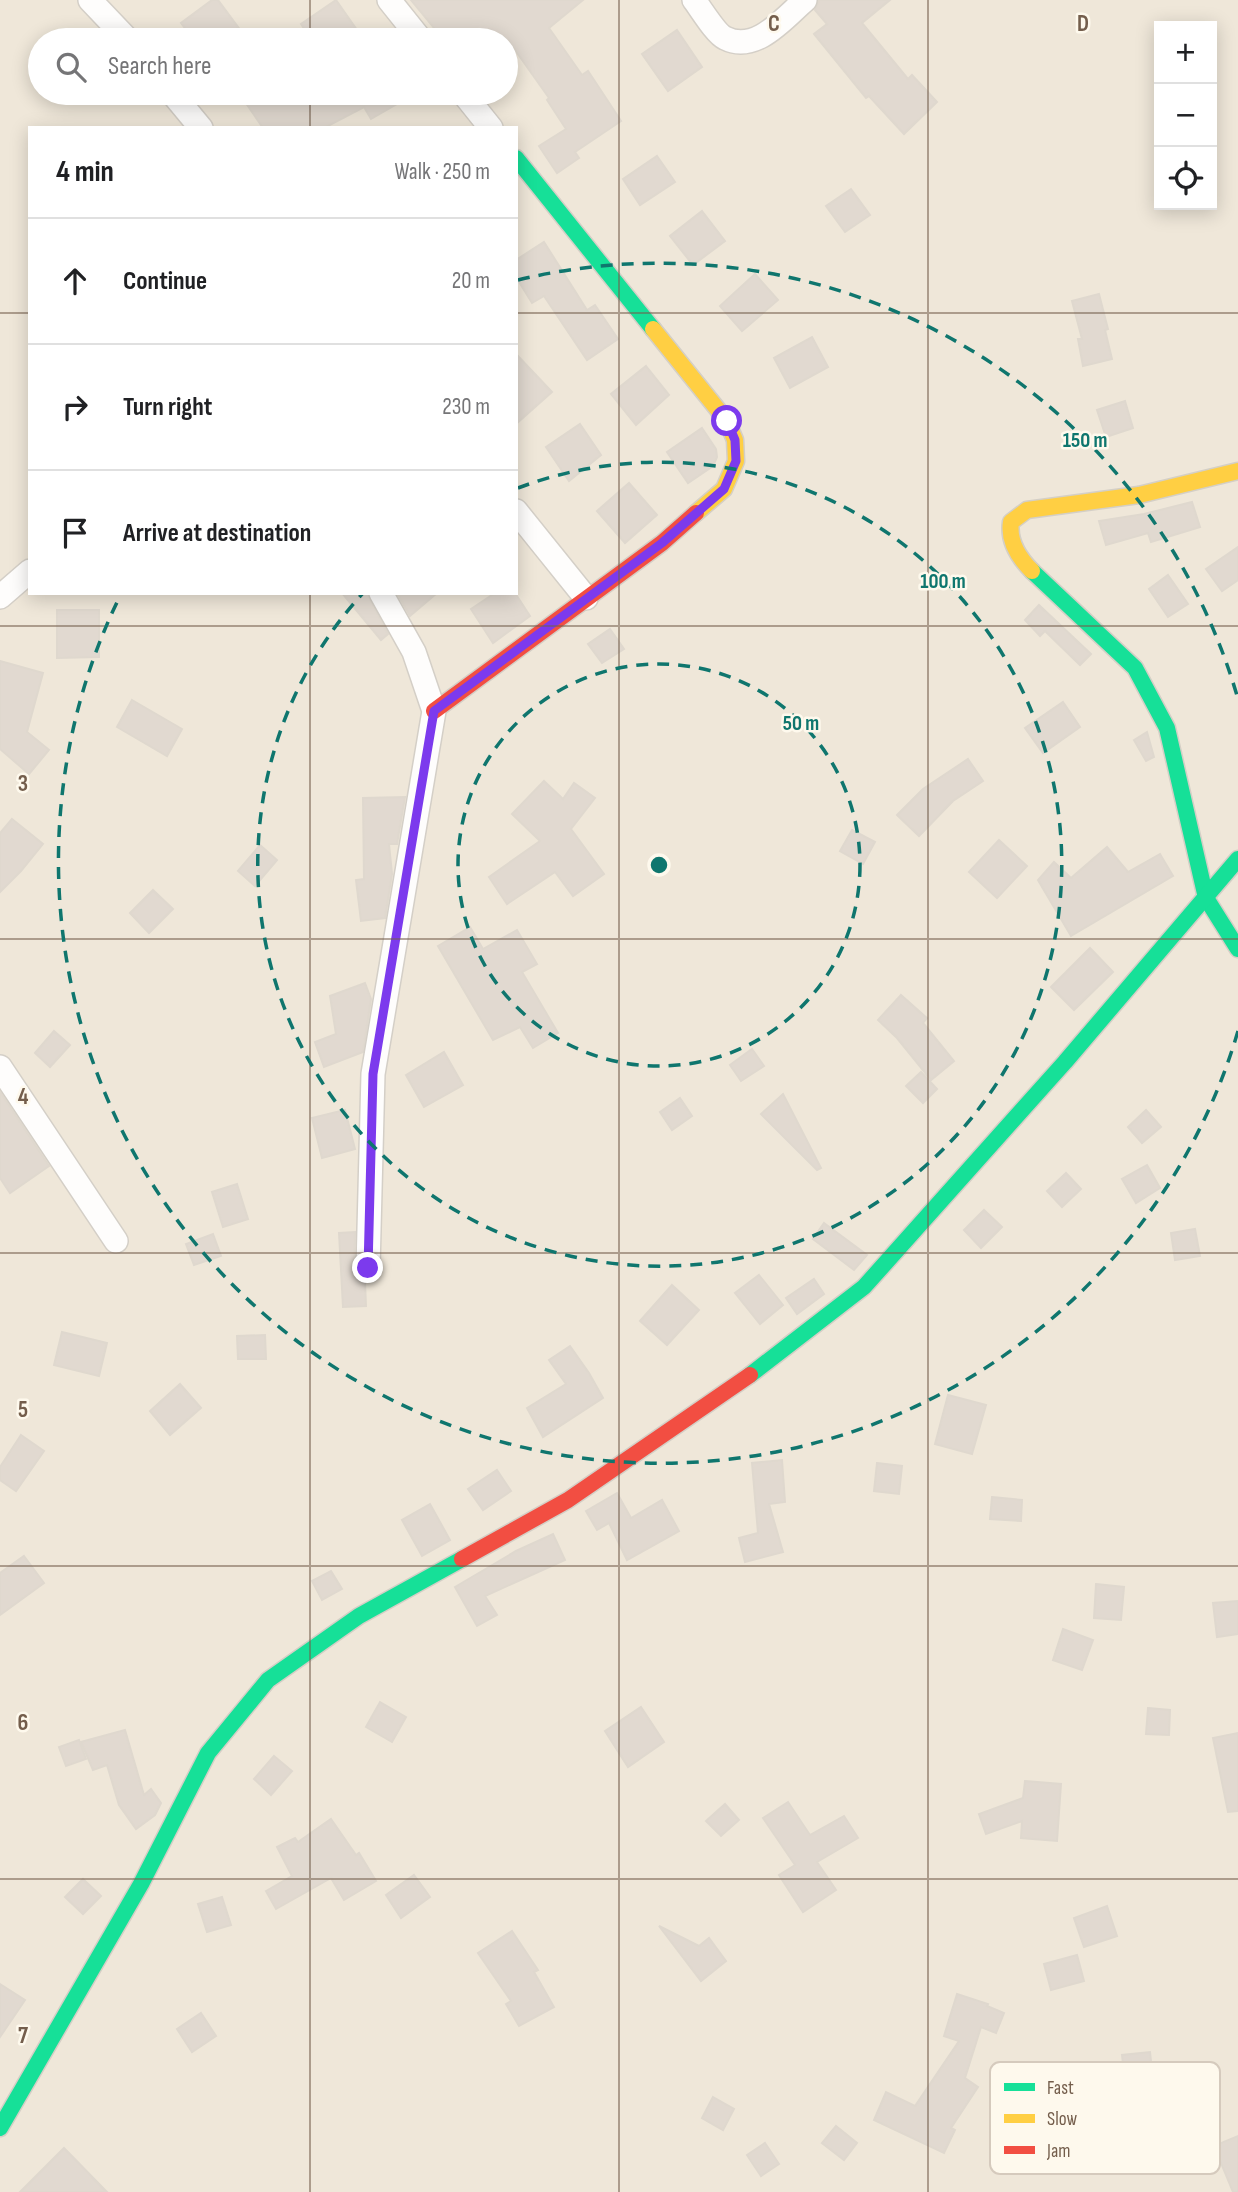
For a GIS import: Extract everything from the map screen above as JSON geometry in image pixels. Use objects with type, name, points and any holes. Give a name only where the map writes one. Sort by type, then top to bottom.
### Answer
[{"type":"street","points":[[90,0],[117,28]]},
{"type":"street","points":[[389,0],[411,28]]},
{"type":"street","points":[[694,0],[724,38],[741,42],[761,38],[805,0]]},
{"type":"street","points":[[182,105],[199,126]]},
{"type":"street","points":[[473,105],[490,126]]},
{"type":"street","points":[[434,711],[662,543],[724,489],[736,461],[735,440],[727,421],[518,161]]},
{"type":"street","points":[[1238,471],[1139,495],[1027,510],[1011,522],[1009,534],[1021,560],[1135,668],[1167,728],[1206,898],[1238,949]]},
{"type":"street","points":[[518,513],[586,598]]},
{"type":"street","points":[[0,597],[28,573]]},
{"type":"street","points":[[368,1268],[373,1074],[434,711],[414,652],[382,595]]},
{"type":"street","points":[[0,2128],[141,1884],[208,1753],[268,1680],[359,1616],[568,1500],[745,1379],[864,1287],[1065,1062],[1238,859]]},
{"type":"street","points":[[0,1067],[116,1241]]},
{"type":"shaded area","points":[[0,0],[1238,0],[1238,2192],[0,2192]]},
{"type":"building","points":[[212,0],[218,0],[239,28],[185,28],[181,23]]},
{"type":"building","points":[[336,0],[356,28],[304,28],[301,24]]},
{"type":"building","points":[[411,0],[583,0],[549,28],[582,75],[588,71],[621,121],[575,152],[579,158],[557,173],[539,146],[566,129],[547,100],[549,98],[518,54],[518,28],[434,28]]},
{"type":"building","points":[[819,0],[890,0],[862,23],[908,79],[912,75],[937,102],[904,134],[869,96],[866,98],[814,34],[827,24],[815,10]]},
{"type":"building","points":[[677,30],[702,67],[668,91],[642,54]]},
{"type":"building","points":[[247,105],[395,105],[371,119],[364,107],[328,126],[262,126]]},
{"type":"building","points":[[657,156],[675,182],[640,205],[623,179]]},
{"type":"building","points":[[851,189],[870,215],[845,232],[826,206]]},
{"type":"building","points":[[702,211],[725,241],[693,265],[670,236]]},
{"type":"building","points":[[544,242],[587,310],[595,305],[618,339],[587,360],[544,296],[532,303],[518,280],[518,259]]},
{"type":"building","points":[[755,274],[778,300],[742,331],[720,306]]},
{"type":"building","points":[[1099,294],[1112,359],[1083,366],[1078,339],[1082,339],[1072,301]]},
{"type":"building","points":[[812,337],[828,367],[790,388],[774,358]]},
{"type":"building","points":[[518,356],[552,392],[518,422]]},
{"type":"building","points":[[646,366],[669,395],[636,425],[611,394]]},
{"type":"building","points":[[1125,401],[1133,428],[1106,437],[1097,410]]},
{"type":"building","points":[[580,424],[601,455],[569,481],[546,447]]},
{"type":"building","points":[[702,428],[716,449],[717,457],[713,466],[688,483],[667,452]]},
{"type":"building","points":[[629,483],[657,515],[625,543],[597,511]]},
{"type":"building","points":[[1192,502],[1200,527],[1151,542],[1148,533],[1106,545],[1099,521],[1144,514]]},
{"type":"building","points":[[1238,547],[1238,580],[1222,591],[1206,569]]},
{"type":"building","points":[[1168,575],[1188,604],[1168,617],[1149,589]]},
{"type":"building","points":[[344,595],[368,595],[388,634],[381,640]]},
{"type":"building","points":[[398,595],[435,595],[410,616]]},
{"type":"building","points":[[492,595],[516,595],[530,616],[493,643],[471,609]]},
{"type":"building","points":[[1039,605],[1091,654],[1080,665],[1045,631],[1040,636],[1025,620]]},
{"type":"building","points":[[57,610],[99,610],[99,657],[57,658]]},
{"type":"building","points":[[610,629],[624,649],[602,663],[588,644]]},
{"type":"building","points":[[0,661],[43,673],[27,732],[49,750],[29,774],[0,749]]},
{"type":"building","points":[[132,700],[182,729],[167,756],[117,727]]},
{"type":"building","points":[[1063,702],[1080,727],[1043,753],[1025,728]]},
{"type":"building","points":[[1147,732],[1154,757],[1146,761],[1134,740]]},
{"type":"building","points":[[968,759],[983,781],[953,801],[919,836],[897,815],[923,789]]},
{"type":"building","points":[[544,781],[563,799],[574,783],[595,798],[571,829],[604,874],[573,896],[555,872],[507,904],[489,877],[540,841],[512,814]]},
{"type":"building","points":[[405,797],[397,844],[389,844],[392,874],[385,918],[361,921],[356,880],[364,879],[363,798]]},
{"type":"building","points":[[12,819],[43,844],[0,892],[0,833]]},
{"type":"building","points":[[852,830],[875,842],[863,864],[840,851]]},
{"type":"building","points":[[999,840],[1027,866],[997,898],[969,872]]},
{"type":"building","points":[[260,845],[277,860],[255,886],[238,871]]},
{"type":"building","points":[[1107,847],[1128,872],[1160,854],[1173,876],[1071,936],[1038,880],[1054,862],[1071,878]]},
{"type":"building","points":[[153,890],[173,909],[149,933],[130,913]]},
{"type":"building","points":[[470,927],[483,949],[517,930],[537,964],[522,972],[558,1033],[533,1048],[520,1027],[493,1040],[438,946]]},
{"type":"building","points":[[1090,948],[1113,972],[1074,1010],[1051,987]]},
{"type":"building","points":[[365,983],[371,999],[363,1052],[324,1067],[315,1042],[336,1034],[330,996]]},
{"type":"building","points":[[901,995],[927,1018],[923,1023],[954,1061],[931,1080],[897,1038],[878,1020]]},
{"type":"building","points":[[54,1031],[70,1045],[50,1067],[35,1053]]},
{"type":"building","points":[[752,1049],[764,1066],[741,1081],[730,1065]]},
{"type":"building","points":[[444,1052],[463,1085],[424,1107],[406,1075]]},
{"type":"building","points":[[921,1072],[937,1089],[923,1103],[906,1086]]},
{"type":"building","points":[[0,1092],[49,1166],[10,1193],[0,1178]]},
{"type":"building","points":[[783,1094],[821,1168],[817,1170],[761,1114]]},
{"type":"building","points":[[680,1098],[692,1116],[672,1130],[660,1112]]},
{"type":"building","points":[[345,1110],[355,1149],[322,1158],[312,1118]]},
{"type":"building","points":[[1146,1110],[1161,1127],[1142,1143],[1128,1127]]},
{"type":"building","points":[[1147,1165],[1160,1188],[1136,1203],[1122,1179]]},
{"type":"building","points":[[1066,1173],[1081,1189],[1062,1207],[1047,1191]]},
{"type":"building","points":[[237,1184],[248,1219],[223,1227],[212,1192]]},
{"type":"building","points":[[984,1210],[1002,1227],[981,1248],[964,1230]]},
{"type":"building","points":[[824,1223],[867,1255],[854,1270],[813,1239]]},
{"type":"building","points":[[1195,1229],[1200,1256],[1175,1260],[1171,1233]]},
{"type":"building","points":[[355,1232],[354,1268],[356,1275],[365,1281],[366,1306],[343,1307],[339,1233]]},
{"type":"building","points":[[213,1234],[221,1256],[194,1265],[186,1244]]},
{"type":"building","points":[[759,1275],[783,1305],[760,1324],[735,1293]]},
{"type":"building","points":[[814,1279],[824,1294],[797,1314],[786,1298]]},
{"type":"building","points":[[672,1285],[699,1310],[667,1345],[640,1321]]},
{"type":"building","points":[[62,1332],[107,1343],[99,1376],[54,1365]]},
{"type":"building","points":[[265,1335],[266,1359],[238,1359],[237,1336]]},
{"type":"building","points":[[570,1346],[603,1398],[543,1437],[527,1408],[566,1384],[549,1360]]},
{"type":"building","points":[[180,1384],[201,1408],[170,1435],[150,1411]]},
{"type":"building","points":[[948,1395],[986,1405],[972,1454],[935,1444]]},
{"type":"building","points":[[21,1435],[44,1451],[16,1491],[0,1480],[0,1467]]},
{"type":"building","points":[[782,1460],[785,1502],[769,1504],[783,1552],[745,1562],[739,1538],[758,1533],[752,1463]]},
{"type":"building","points":[[877,1463],[902,1466],[899,1494],[874,1491]]},
{"type":"building","points":[[497,1470],[511,1491],[483,1510],[468,1489]]},
{"type":"building","points":[[617,1493],[631,1518],[662,1500],[679,1531],[627,1560],[609,1523],[597,1530],[586,1511]]},
{"type":"building","points":[[992,1497],[1022,1500],[1021,1521],[990,1519]]},
{"type":"building","points":[[430,1504],[450,1540],[422,1556],[402,1520]]},
{"type":"building","points":[[553,1534],[565,1560],[485,1596],[497,1615],[477,1626],[455,1587],[516,1551]]},
{"type":"building","points":[[24,1556],[44,1583],[0,1615],[0,1573]]},
{"type":"building","points":[[331,1571],[342,1589],[322,1600],[312,1581]]},
{"type":"building","points":[[1096,1584],[1124,1587],[1121,1620],[1094,1618]]},
{"type":"building","points":[[1238,1601],[1238,1634],[1217,1637],[1213,1603]]},
{"type":"building","points":[[1063,1629],[1093,1640],[1082,1670],[1053,1660]]},
{"type":"building","points":[[380,1702],[406,1717],[392,1742],[366,1727]]},
{"type":"building","points":[[641,1707],[664,1742],[628,1767],[605,1731]]},
{"type":"building","points":[[1148,1708],[1170,1710],[1169,1735],[1146,1734]]},
{"type":"building","points":[[125,1730],[144,1795],[151,1789],[161,1803],[155,1815],[136,1829],[119,1805],[107,1765],[93,1770],[81,1742]]},
{"type":"building","points":[[1238,1733],[1238,1811],[1228,1812],[1213,1738]]},
{"type":"building","points":[[79,1740],[86,1759],[66,1766],[59,1747]]},
{"type":"building","points":[[274,1756],[292,1771],[271,1795],[254,1779]]},
{"type":"building","points":[[1025,1781],[1061,1784],[1057,1841],[1021,1838],[1022,1821],[986,1834],[979,1814],[1023,1798]]},
{"type":"building","points":[[788,1802],[810,1835],[844,1816],[858,1838],[817,1862],[836,1890],[803,1912],[779,1875],[795,1865],[763,1818]]},
{"type":"building","points":[[725,1804],[739,1820],[721,1836],[706,1821]]},
{"type":"building","points":[[331,1819],[356,1855],[359,1853],[376,1881],[344,1900],[331,1878],[276,1909],[266,1891],[292,1876],[277,1847],[295,1838],[298,1842]]},
{"type":"building","points":[[414,1875],[430,1897],[401,1918],[386,1895]]},
{"type":"building","points":[[83,1879],[101,1896],[83,1914],[65,1897]]},
{"type":"building","points":[[222,1897],[231,1925],[207,1932],[198,1904]]},
{"type":"building","points":[[1107,1906],[1117,1936],[1084,1947],[1074,1918]]},
{"type":"building","points":[[659,1926],[699,1946],[709,1938],[726,1961],[701,1981]]},
{"type":"building","points":[[512,1931],[538,1970],[534,1972],[554,2007],[519,2026],[506,2004],[511,2001],[478,1953]]},
{"type":"building","points":[[1077,1955],[1084,1981],[1051,1990],[1044,1964]]},
{"type":"building","points":[[0,1984],[25,2000],[0,2037]]},
{"type":"building","points":[[957,1994],[988,2004],[987,2006],[1004,2013],[996,2033],[981,2027],[965,2078],[978,2087],[951,2128],[955,2130],[944,2153],[874,2120],[886,2092],[915,2106],[959,2041],[944,2036]]},
{"type":"building","points":[[201,2013],[216,2036],[192,2052],[177,2029]]},
{"type":"building","points":[[1150,2052],[1151,2062],[1123,2062],[1122,2055]]},
{"type":"building","points":[[713,2097],[734,2109],[723,2130],[702,2118]]},
{"type":"building","points":[[836,2126],[857,2143],[844,2160],[822,2143]]},
{"type":"building","points":[[1238,2136],[1238,2192],[1233,2192],[1220,2161],[1220,2144]]},
{"type":"building","points":[[765,2143],[779,2164],[761,2176],[747,2155]]},
{"type":"building","points":[[64,2148],[107,2192],[20,2192]]},
{"type":"traffic: fast","points":[[518,160],[653,329]]},
{"type":"traffic: fast","points":[[1032,571],[1135,668],[1167,728],[1206,898],[1238,949]]},
{"type":"traffic: fast","points":[[750,1375],[864,1287],[1065,1062],[1238,859]]},
{"type":"traffic: fast","points":[[0,2128],[141,1884],[208,1753],[268,1680],[359,1616],[462,1559]]},
{"type":"traffic: slow","points":[[653,329],[727,421],[735,440],[736,461],[724,489],[696,513]]},
{"type":"traffic: slow","points":[[1032,571],[1023,561],[1011,536],[1011,522],[1027,510],[1139,495],[1238,471]]},
{"type":"traffic: jam","points":[[434,711],[662,543],[696,513]]},
{"type":"traffic: jam","points":[[462,1559],[568,1500],[750,1375]]},
{"type":"route","points":[[368,1268],[373,1074],[434,711],[662,543],[724,489],[736,461],[735,440],[727,421]]}]
